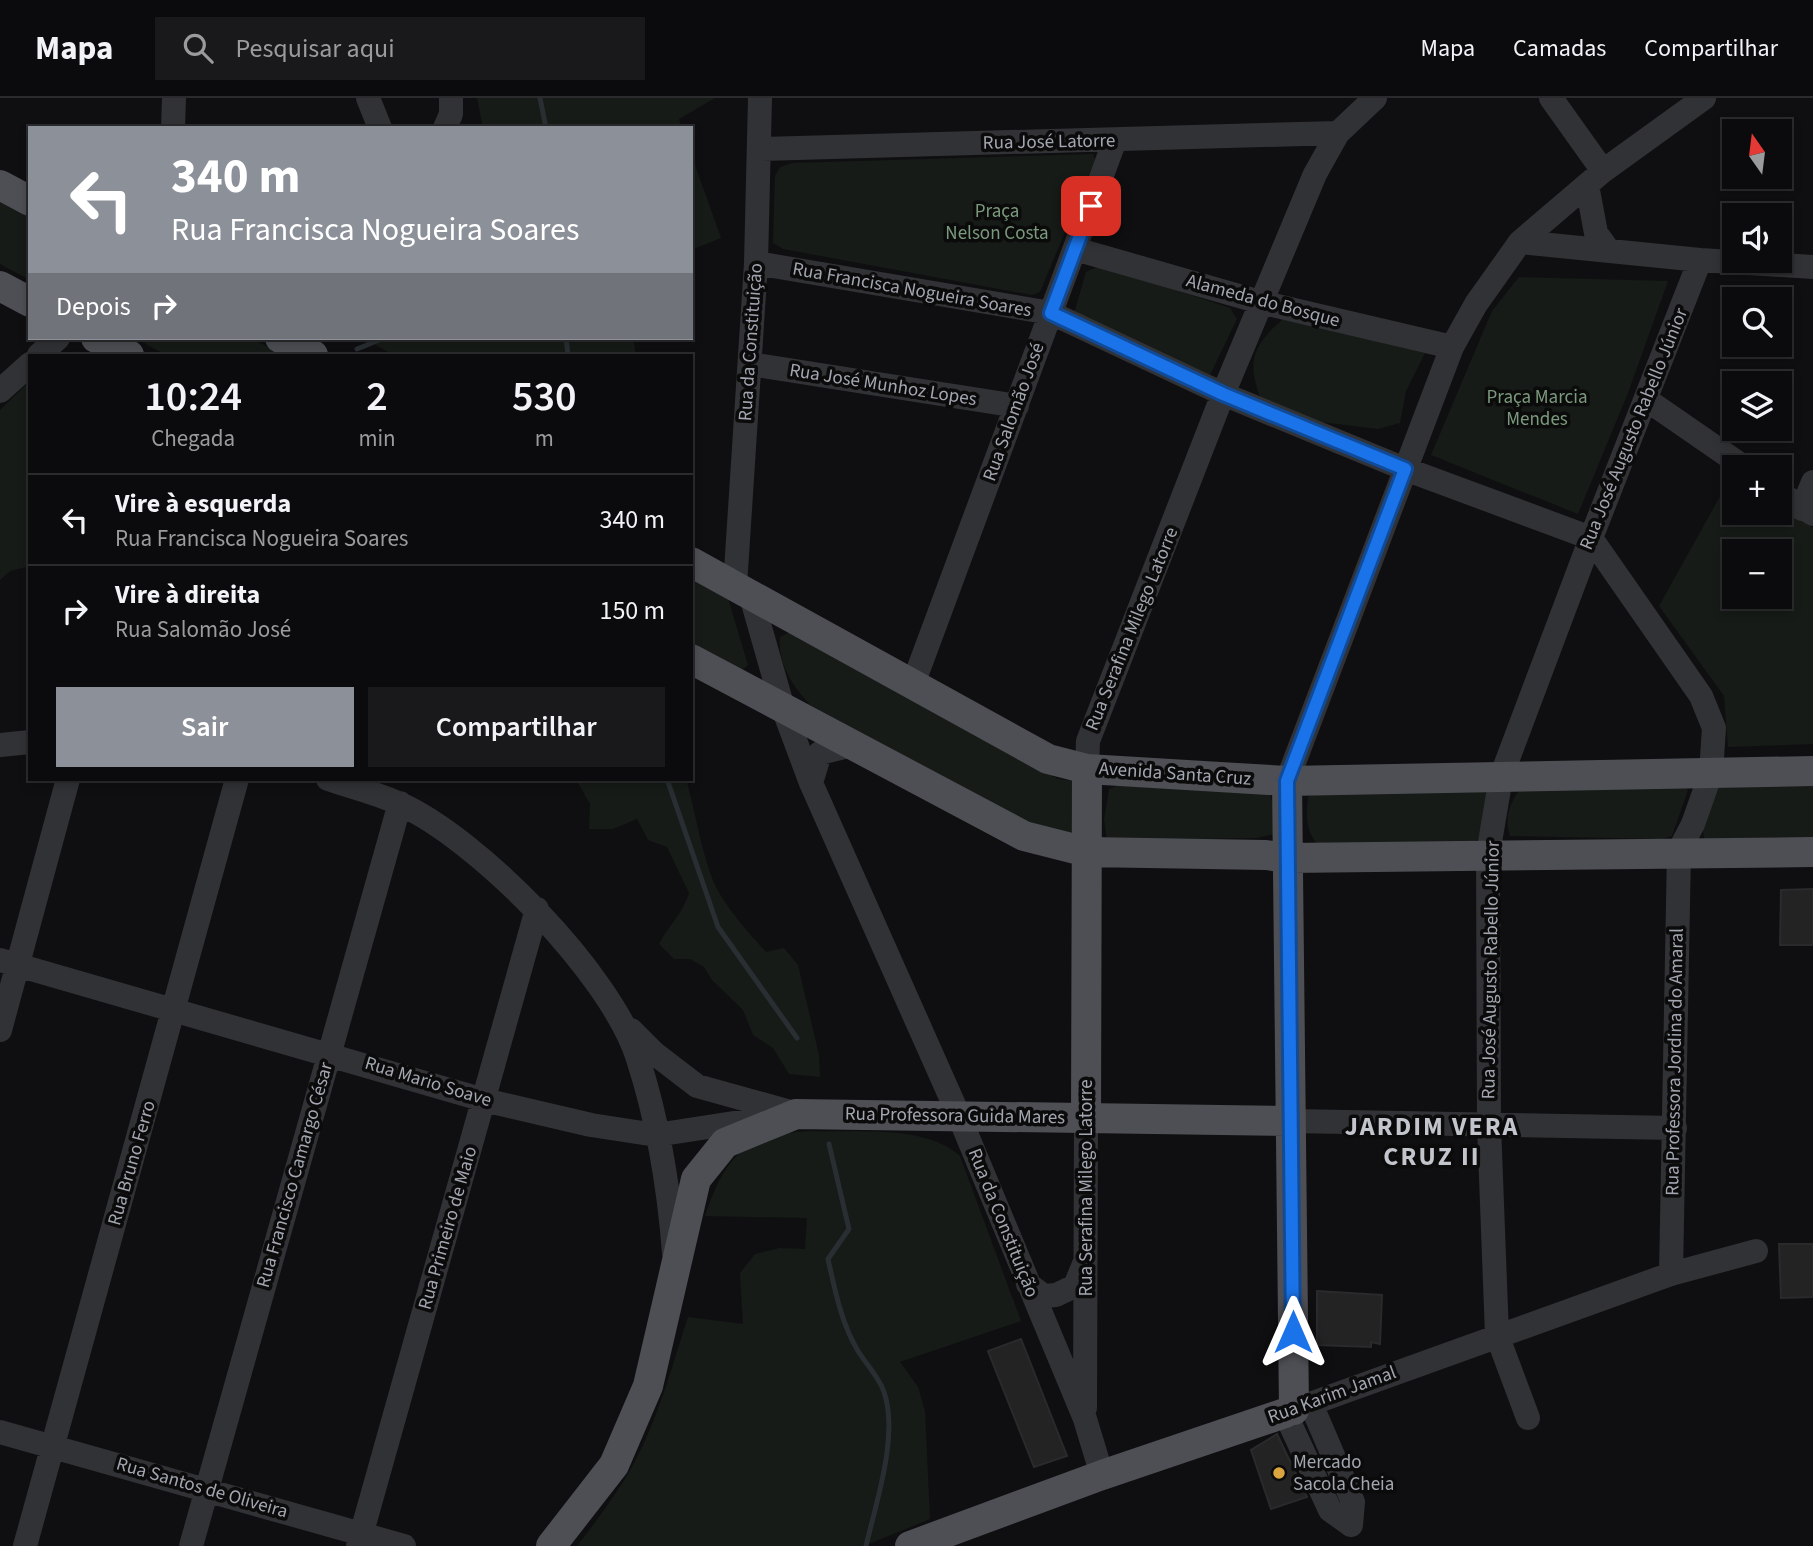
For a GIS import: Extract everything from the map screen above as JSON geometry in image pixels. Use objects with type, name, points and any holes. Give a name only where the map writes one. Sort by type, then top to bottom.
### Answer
[{"type":"main road","points":[[0,185],[28,200]]},
{"type":"main road","points":[[0,286],[28,301]]},
{"type":"main road","points":[[100,340],[127,354]]},
{"type":"main road","points":[[284,340],[311,354]]},
{"type":"main road","name":"Avenida Santa Cruz","points":[[693,563],[1048,759],[1087,769],[1287,781],[1813,771]]},
{"type":"main road","points":[[693,660],[1024,836],[1087,852],[1266,855],[1288,858],[1679,851],[1813,852]]},
{"type":"main road","name":"Rua Serafina Milego Latorre","points":[[1086,1118],[1087,769]]},
{"type":"main road","points":[[1287,781],[1297,1409]]},
{"type":"main road","points":[[551,1546],[614,1465],[648,1386],[696,1179],[724,1143],[796,1114]]},
{"type":"main road","name":"Rua Professora Guida Mares","points":[[796,1114],[1292,1121]]},
{"type":"main road","name":"Rua Karim Jamal","points":[[910,1546],[1102,1475],[1297,1409]]},
{"type":"street","points":[[173,126],[174,98]]},
{"type":"street","points":[[368,98],[379,126]]},
{"type":"street","points":[[446,126],[451,114],[451,98]]},
{"type":"street","name":"Rua da Constituição","points":[[760,98],[743,591],[811,783],[959,1116],[1085,1419],[1102,1475]]},
{"type":"street","name":"Rua Serafina Milego Latorre","points":[[1087,769],[1088,741],[1260,302],[1315,174],[1338,133],[1374,98]]},
{"type":"street","points":[[1551,98],[1595,178],[1596,233],[1609,251]]},
{"type":"street","points":[[1287,781],[1452,347],[1476,304],[1520,242],[1595,178],[1704,98]]},
{"type":"street","name":"Rua José Latorre","points":[[759,149],[1338,133]]},
{"type":"street","name":"Rua Salomão José","points":[[912,684],[1115,140]]},
{"type":"street","points":[[1520,242],[1700,260],[1813,267]]},
{"type":"street","name":"Alameda do Bosque","points":[[1075,249],[1260,302],[1452,347]]},
{"type":"street","name":"Rua José Augusto Rabello Júnior","points":[[1528,1418],[1497,1335],[1489,1125],[1488,854],[1501,777],[1700,260]]},
{"type":"street","name":"Rua Francisca Nogueira Soares","points":[[756,263],[1051,313],[1223,394],[1405,469],[1591,538]]},
{"type":"street","points":[[40,354],[56,340]]},
{"type":"street","name":"Rua José Munhoz Lopes","points":[[750,365],[1017,405]]},
{"type":"street","points":[[0,391],[28,366]]},
{"type":"street","points":[[1647,400],[1727,455]]},
{"type":"street","points":[[1792,501],[1808,511],[1813,482]]},
{"type":"street","points":[[1591,538],[1701,696],[1714,728],[1711,773],[1693,824],[1679,851]]},
{"type":"street","points":[[0,746],[28,742]]},
{"type":"street","points":[[811,783],[820,753],[852,745]]},
{"type":"street","points":[[0,1030],[9,962],[67,781]]},
{"type":"street","name":"Rua Bruno Ferro","points":[[25,1546],[236,781]]},
{"type":"street","points":[[334,781],[400,803],[475,852],[537,909],[587,970],[620,1020],[638,1058],[669,1194],[675,1269]]},
{"type":"street","name":"Rua Francisco Camargo César","points":[[191,1546],[400,803]]},
{"type":"street","name":"Rua Professora Jordina do Amaral","points":[[1671,1274],[1679,851]]},
{"type":"street","name":"Rua Primeiro de Maio","points":[[360,1540],[537,909]]},
{"type":"street","name":"Rua Mario Soave","points":[[9,962],[330,1053],[484,1100],[591,1125],[656,1135]]},
{"type":"street","points":[[620,1020],[654,1053],[698,1086],[796,1114]]},
{"type":"street","name":"Rua Professora Guida Mares","points":[[656,1135],[796,1114]]},
{"type":"street","name":"Rua Serafina Milego Latorre","points":[[1085,1419],[1086,1118]]},
{"type":"street","name":"Rua Professora Guida Mares","points":[[1292,1121],[1675,1128]]},
{"type":"street","name":"Rua Karim Jamal","points":[[1297,1409],[1671,1274],[1756,1251]]},
{"type":"street","points":[[1028,1284],[1044,1296],[1056,1295],[1075,1286],[1086,1261]]},
{"type":"street","name":"Rua Santos de Oliveira","points":[[0,1432],[207,1489],[360,1540],[404,1546]]},
{"type":"green space","points":[[477,98],[715,98],[679,119],[681,126],[483,126]]},
{"type":"green space","name":"Praça Nelson Costa","points":[[1093,154],[1095,160],[1040,292],[1032,295],[783,249],[773,243],[775,176],[780,167],[792,163]]},
{"type":"green space","points":[[693,160],[721,238],[693,249]]},
{"type":"green space","points":[[0,197],[28,213],[28,279],[0,264]]},
{"type":"green space","points":[[1101,265],[1230,308],[1237,319],[1210,375],[1074,313],[1086,272]]},
{"type":"green space","name":"Praça Marcia Mendes","points":[[1519,277],[1668,281],[1628,393],[1578,514],[1431,455],[1492,311]]},
{"type":"green space","points":[[1283,319],[1425,353],[1406,391],[1400,423],[1378,429],[1304,420],[1261,399],[1254,374],[1255,354],[1265,337]]},
{"type":"green space","points":[[139,340],[255,340],[281,354],[164,354]]},
{"type":"green space","points":[[367,340],[633,340],[636,354],[391,354]]},
{"type":"green space","points":[[28,383],[28,566],[10,571],[0,580],[0,410]]},
{"type":"green space","points":[[1722,493],[1722,525],[1792,525],[1792,513],[1813,528],[1813,744],[1728,747],[1724,696],[1659,606]]},
{"type":"green space","points":[[693,579],[728,598],[748,665],[741,671],[693,645]]},
{"type":"green space","points":[[790,632],[1058,779],[1075,781],[1078,824],[1069,836],[1040,831],[810,705],[792,682],[781,656],[780,637]]},
{"type":"green space","points":[[686,781],[705,857],[719,892],[737,919],[766,952],[784,948],[798,965],[819,1055],[820,1077],[789,1074],[773,1048],[753,1035],[743,1010],[712,980],[704,967],[690,959],[674,959],[659,944],[689,893],[667,847],[648,840],[637,819],[613,829],[589,829],[590,804],[578,783]]},
{"type":"green space","points":[[1679,781],[1688,790],[1672,836],[1662,839],[1510,836],[1508,814],[1516,795],[1526,783]]},
{"type":"green space","points":[[1813,781],[1813,845],[1704,841],[1703,829],[1717,788],[1727,783]]},
{"type":"green space","points":[[1124,783],[1269,793],[1276,812],[1274,834],[1257,838],[1107,840],[1104,819],[1109,789]]},
{"type":"green space","points":[[1322,785],[1485,785],[1491,796],[1481,838],[1470,844],[1319,846],[1309,829],[1307,811],[1308,797]]},
{"type":"green space","points":[[869,1131],[910,1135],[945,1146],[960,1156],[1021,1321],[900,1362],[918,1387],[925,1411],[930,1519],[864,1546],[577,1546],[620,1486],[642,1447],[664,1392],[688,1317],[743,1324],[740,1273],[755,1254],[779,1248],[805,1249],[807,1218],[705,1216],[721,1178],[741,1152],[754,1143],[788,1133]]},
{"type":"building","points":[[1813,889],[1813,945],[1780,945],[1781,890]]},
{"type":"building","points":[[1779,1244],[1813,1244],[1813,1297],[1781,1298]]},
{"type":"building","points":[[1317,1291],[1382,1295],[1380,1344],[1371,1342],[1371,1347],[1317,1345]]},
{"type":"building","points":[[1021,1339],[1067,1456],[1034,1467],[988,1351]]},
{"type":"building","name":"Mercado Sacola Cheia","points":[[1277,1434],[1307,1497],[1271,1509],[1251,1450]]},
{"type":"waterway","points":[[540,98],[546,126]]},
{"type":"waterway","points":[[357,349],[379,340]]},
{"type":"waterway","points":[[566,340],[568,354]]},
{"type":"waterway","points":[[668,781],[718,927],[797,1038]]},
{"type":"waterway","points":[[829,1144],[849,1229],[828,1259],[847,1329],[858,1351],[882,1386],[888,1409],[888,1448],[866,1546]]},
{"type":"place","name":"Mercado Sacola Cheia","points":[[1279,1473]]},
{"type":"district","name":"JARDIM VERA CRUZ II","points":[[1432,1141]]},
{"type":"route","points":[[1091,206],[1051,313],[1223,394],[1405,469],[1287,781],[1293,1332]]}]
